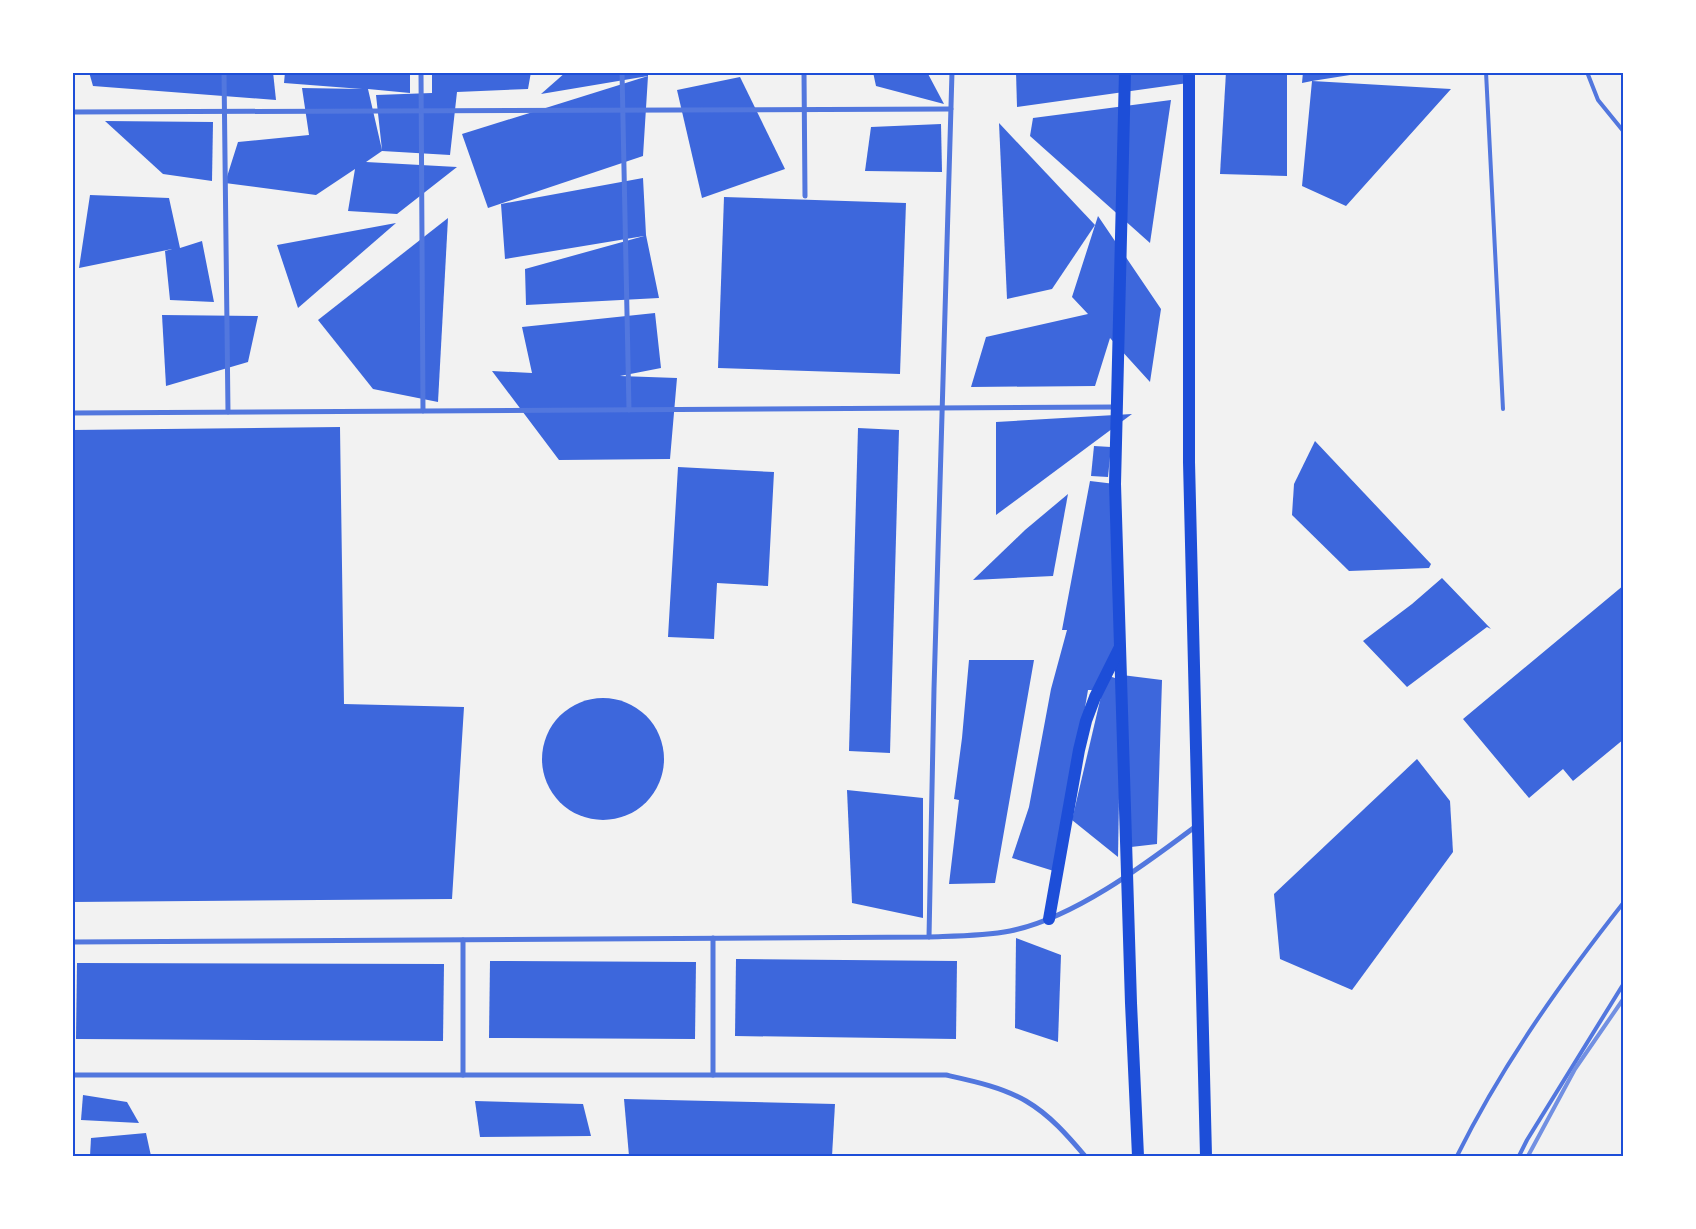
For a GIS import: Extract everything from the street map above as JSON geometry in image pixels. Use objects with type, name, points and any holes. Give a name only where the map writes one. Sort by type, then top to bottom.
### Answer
[{"type":"main road","points":[[1125,72],[1115,484],[1138,1156]]},
{"type":"main road","points":[[1189,72],[1189,462],[1206,1156]]},
{"type":"main road","points":[[1049,920],[1086,720],[1121,646]]},
{"type":"street","points":[[224,72],[228,412]]},
{"type":"street","points":[[421,72],[423,411]]},
{"type":"street","points":[[622,72],[629,410]]},
{"type":"street","points":[[804,72],[805,196]]},
{"type":"street","points":[[929,937],[952,72]]},
{"type":"street","points":[[72,112],[950,109]]},
{"type":"street","points":[[72,413],[1116,407]]},
{"type":"street","points":[[72,942],[929,937],[1010,931],[1049,920],[1084,901],[1127,875],[1199,824]]},
{"type":"street","points":[[713,938],[713,1075]]},
{"type":"street","points":[[463,1075],[464,940]]},
{"type":"street","points":[[72,1075],[946,1075],[987,1085],[1027,1101],[1057,1125],[1085,1156]]},
{"type":"lane","points":[[1486,72],[1503,409]]},
{"type":"lane","points":[[1587,72],[1598,100],[1624,132]]},
{"type":"lane","points":[[1457,1156],[1520,1044],[1574,964],[1624,902]]},
{"type":"lane","points":[[1520,1156],[1527,1140],[1624,983]]},
{"type":"building","points":[[89,72],[273,72],[276,100],[93,86]]},
{"type":"building","points":[[285,72],[410,72],[410,93],[368,89],[382,150],[376,95],[432,93],[432,72],[531,72],[528,89],[457,92],[450,155],[382,151],[366,162],[457,167],[397,214],[348,211],[355,169],[316,195],[225,183],[238,142],[309,135],[302,88],[362,89],[284,83]]},
{"type":"building","points":[[566,72],[648,72],[648,76],[541,94]]},
{"type":"building","points":[[873,72],[927,72],[944,104],[876,86]]},
{"type":"building","points":[[1016,72],[1188,72],[1188,83],[1017,107]]},
{"type":"building","points":[[1226,72],[1287,72],[1287,176],[1220,174]]},
{"type":"building","points":[[1303,72],[1369,72],[1302,83]]},
{"type":"building","points":[[648,76],[643,156],[488,208],[462,134]]},
{"type":"building","points":[[740,77],[785,169],[702,198],[677,90]]},
{"type":"building","points":[[1312,81],[1451,89],[1346,206],[1302,186]]},
{"type":"building","points":[[1171,100],[1150,243],[1030,136],[1033,118]]},
{"type":"building","points":[[105,121],[213,122],[212,181],[163,174]]},
{"type":"building","points":[[999,123],[1095,225],[1052,289],[1007,299]]},
{"type":"building","points":[[941,124],[942,172],[865,171],[871,127]]},
{"type":"building","points":[[643,178],[646,235],[659,298],[526,305],[525,269],[644,236],[505,259],[501,204]]},
{"type":"building","points":[[90,195],[169,198],[180,248],[202,241],[214,302],[170,300],[165,251],[172,249],[79,268]]},
{"type":"building","points":[[724,197],[906,203],[900,374],[718,368]]},
{"type":"building","points":[[1098,216],[1161,309],[1150,382],[1110,338],[1095,386],[971,387],[986,337],[1088,314],[1072,297]]},
{"type":"building","points":[[448,218],[438,402],[373,389],[318,320]]},
{"type":"building","points":[[396,223],[298,308],[277,245]]},
{"type":"building","points":[[655,313],[661,368],[620,376],[677,378],[670,459],[559,460],[492,371],[532,373],[522,327]]},
{"type":"building","points":[[162,315],[258,316],[248,362],[166,386]]},
{"type":"building","points":[[1132,414],[996,515],[996,422]]},
{"type":"building","points":[[340,427],[344,704],[464,707],[452,899],[72,902],[72,430]]},
{"type":"building","points":[[858,428],[899,430],[890,753],[849,751]]},
{"type":"building","points":[[1315,441],[1431,564],[1429,568],[1349,571],[1292,515],[1294,484]]},
{"type":"building","points":[[1094,446],[1111,447],[1108,477],[1091,476]]},
{"type":"building","points":[[678,467],[774,472],[768,586],[717,583],[714,639],[668,637]]},
{"type":"building","points":[[1090,481],[1115,484],[1121,642],[1099,690],[1088,690],[1057,872],[1012,858],[1029,807],[1051,689],[1067,630],[1062,630]]},
{"type":"building","points":[[1068,494],[1053,576],[973,580],[1025,530]]},
{"type":"building","points":[[1442,578],[1491,629],[1487,627],[1407,687],[1363,641],[1412,604]]},
{"type":"building","points":[[1624,585],[1624,739],[1573,781],[1563,769],[1529,798],[1463,719]]},
{"type":"building","points":[[969,660],[1034,660],[995,883],[949,884],[959,800],[954,799]]},
{"type":"building","points":[[1106,675],[1121,680],[1118,857],[1072,820]]},
{"type":"building","points":[[1122,675],[1162,680],[1157,844],[1131,847]]},
{"type":"building","points":[[603,698],[626,703],[646,716],[659,736],[664,759],[659,782],[646,802],[626,815],[603,820],[580,815],[560,802],[547,782],[542,759],[547,736],[560,716],[580,703]]},
{"type":"building","points":[[1417,759],[1450,801],[1453,852],[1352,990],[1280,959],[1274,894]]},
{"type":"building","points":[[847,790],[923,798],[923,918],[852,903]]},
{"type":"building","points":[[1016,938],[1061,955],[1058,1042],[1015,1028]]},
{"type":"building","points":[[736,959],[957,961],[956,1039],[735,1036]]},
{"type":"building","points":[[490,961],[696,962],[695,1039],[489,1038]]},
{"type":"building","points":[[77,963],[444,964],[443,1041],[76,1039]]},
{"type":"building","points":[[83,1095],[127,1102],[139,1123],[81,1120]]},
{"type":"building","points":[[624,1099],[835,1104],[832,1156],[629,1156]]},
{"type":"building","points":[[475,1101],[583,1104],[591,1136],[480,1137]]},
{"type":"building","points":[[146,1133],[151,1156],[90,1156],[91,1138]]},
{"type":"railway","points":[[1528,1156],[1575,1069],[1624,998]]}]
